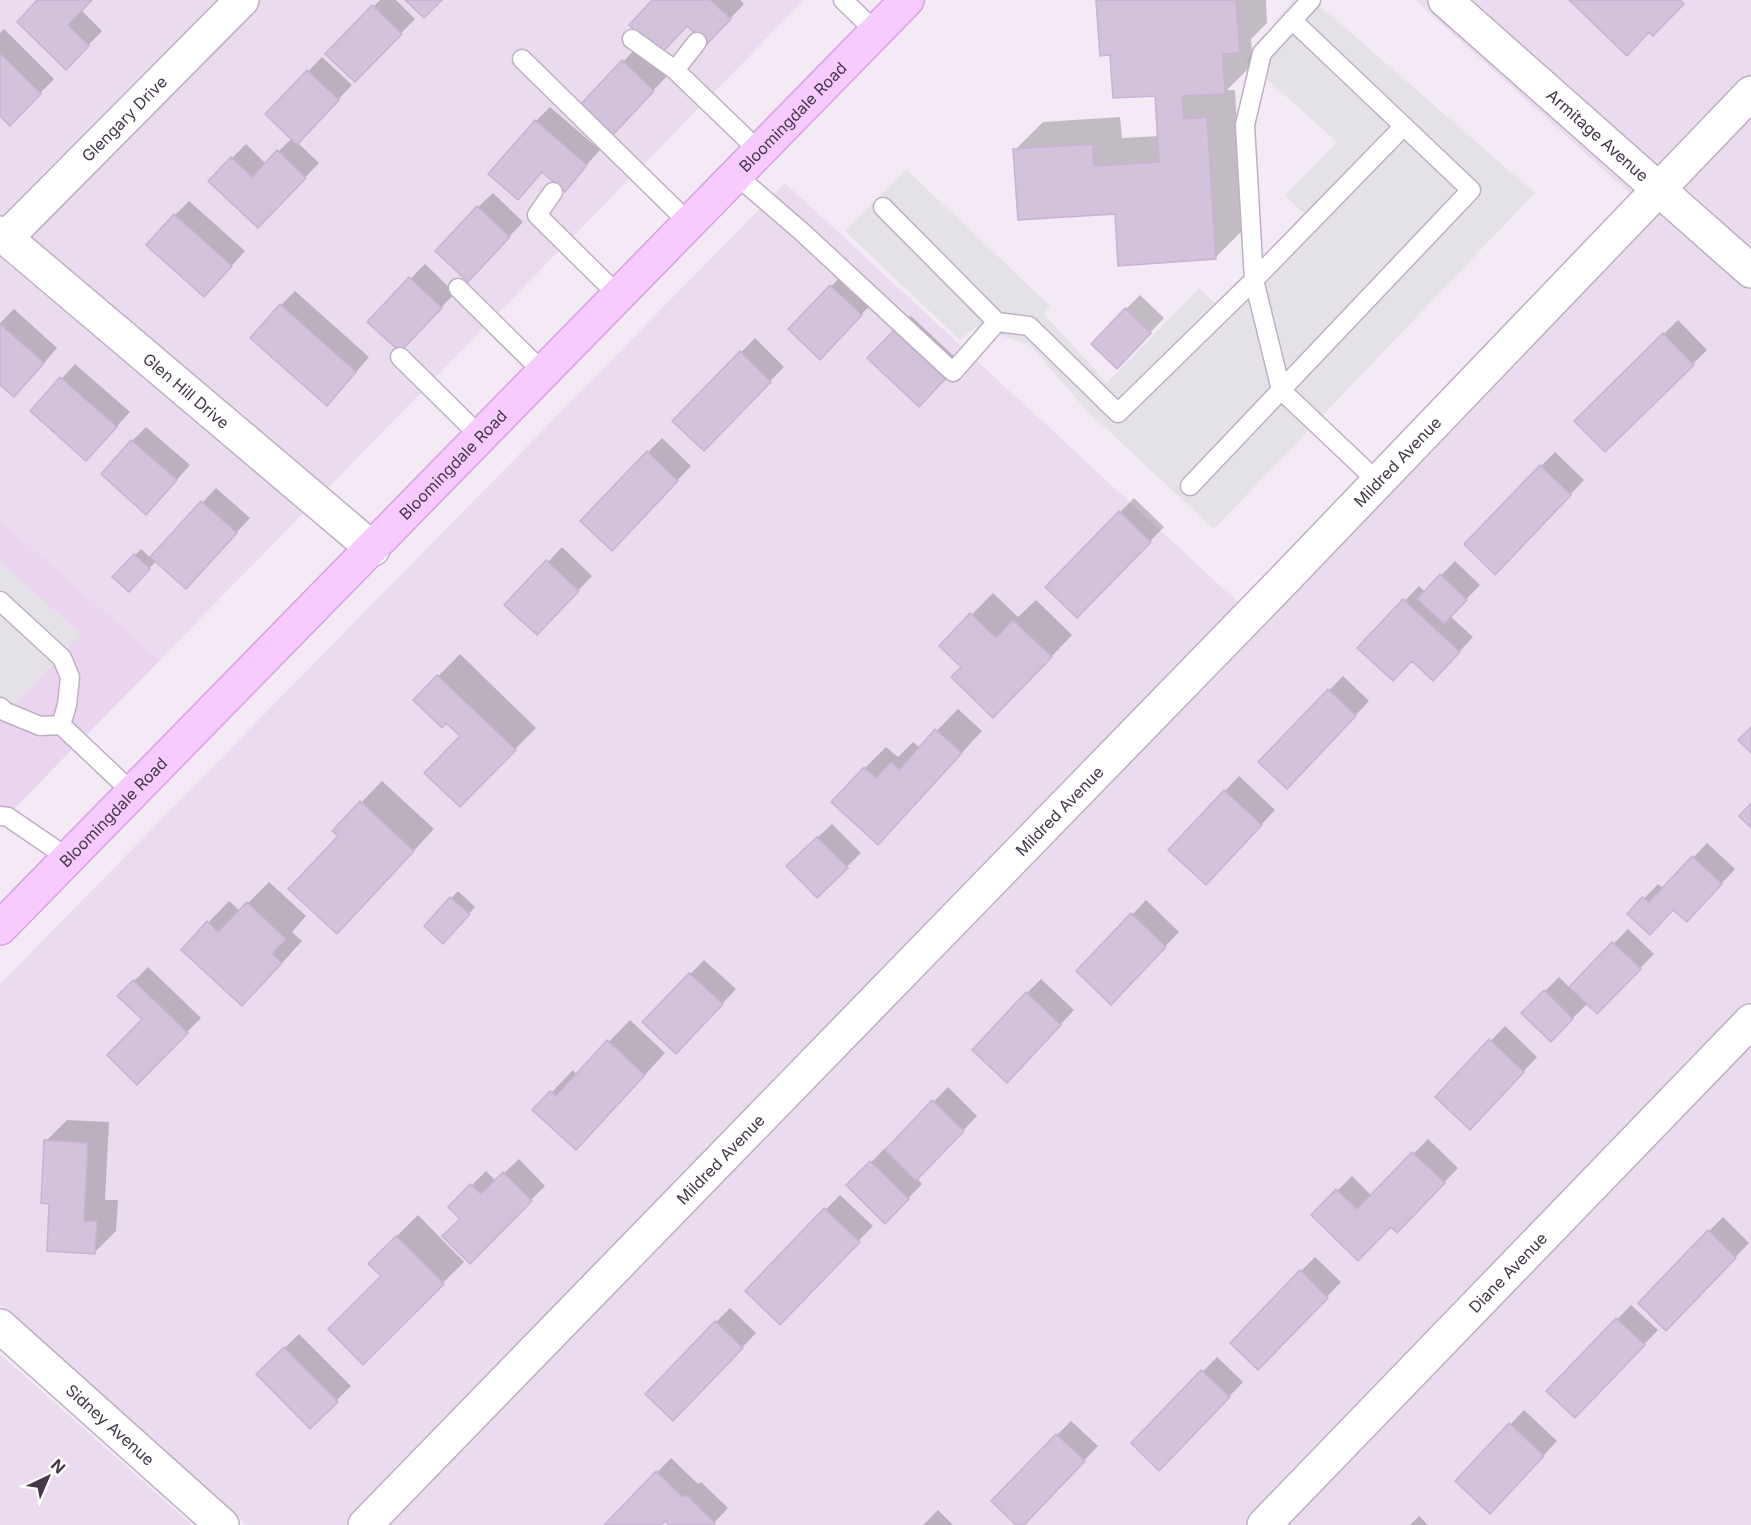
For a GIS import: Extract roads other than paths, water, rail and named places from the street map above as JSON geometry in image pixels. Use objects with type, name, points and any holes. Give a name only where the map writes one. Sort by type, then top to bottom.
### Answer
[{"type":"main road","name":"Bloomingdale Road","points":[[0,928],[373,549],[618,294],[907,0]]},
{"type":"street","name":"Glengary Drive","points":[[3,236],[242,0]]},
{"type":"street","name":"Armitage Avenue","points":[[1445,0],[1751,271]]},
{"type":"street","name":"Mildred Avenue","points":[[364,1525],[1378,482],[1751,93]]},
{"type":"street","name":"Glen Hill Drive","points":[[3,236],[373,549]]},
{"type":"street","name":"Diane Avenue","points":[[1264,1525],[1751,1021]]},
{"type":"street","name":"Sidney Avenue","points":[[0,1326],[222,1525]]},
{"type":"lane","points":[[843,0],[876,32]]},
{"type":"lane","points":[[1311,0],[1262,53],[1245,126],[1254,280],[1281,390],[1378,482]]},
{"type":"lane","points":[[1190,486],[1471,190],[1292,20]]},
{"type":"lane","points":[[632,39],[675,70],[759,151]]},
{"type":"lane","points":[[675,70],[697,42]]},
{"type":"lane","points":[[522,59],[689,223]]},
{"type":"lane","points":[[883,207],[997,322],[1029,326],[1118,413],[1254,280],[1404,126]]},
{"type":"lane","points":[[736,175],[801,231],[953,372],[997,322]]},
{"type":"lane","points":[[553,192],[537,215],[618,294]]},
{"type":"lane","points":[[458,288],[543,372]]},
{"type":"lane","points":[[400,357],[481,437]]},
{"type":"lane","points":[[0,601],[62,658],[70,677],[67,705],[61,725]]},
{"type":"lane","points":[[0,707],[6,712],[40,726],[61,725],[132,792]]},
{"type":"lane","points":[[0,816],[8,817],[68,858]]}]
